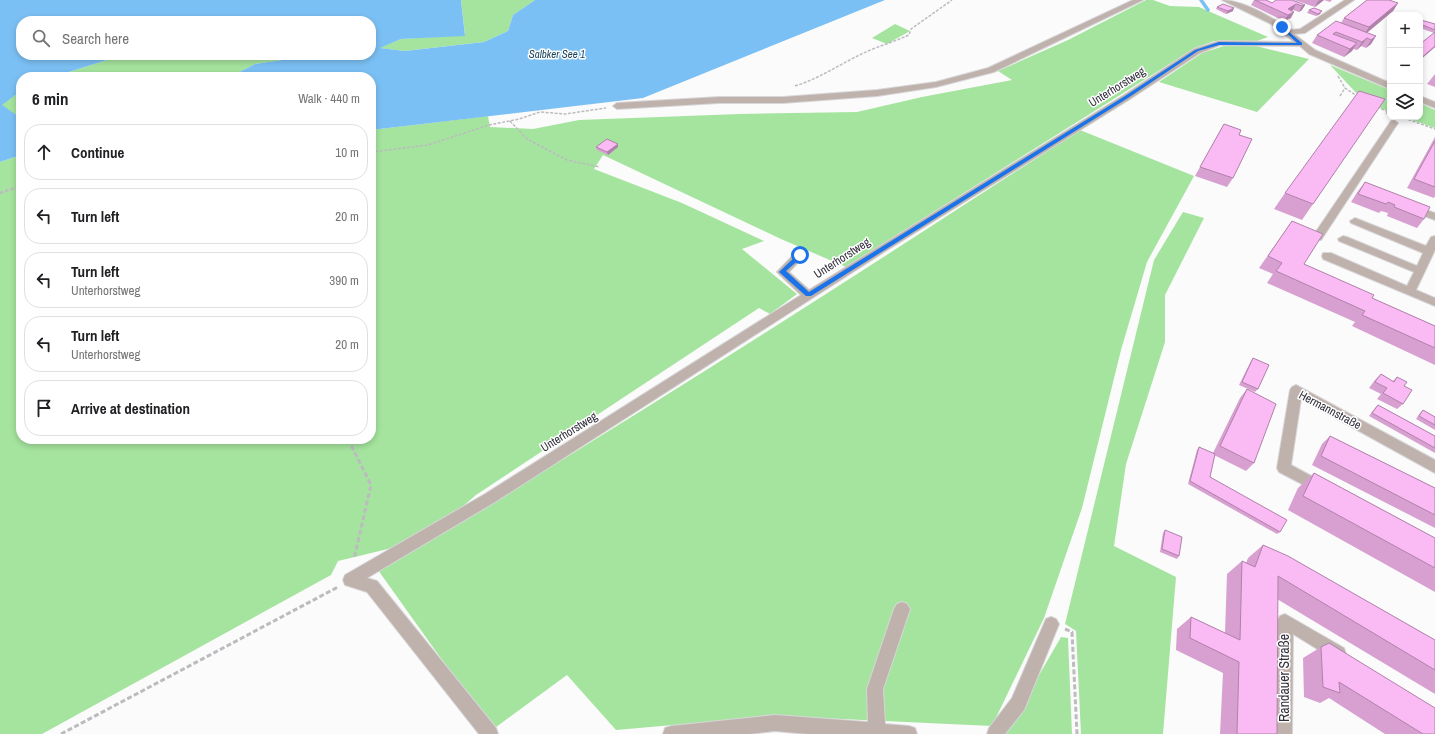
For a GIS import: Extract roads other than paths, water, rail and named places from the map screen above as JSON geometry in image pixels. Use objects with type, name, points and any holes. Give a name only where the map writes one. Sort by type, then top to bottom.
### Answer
[{"type":"street","points":[[617,106],[719,100],[791,99],[877,93],[936,84],[991,70],[1139,0]]},
{"type":"street","points":[[1226,0],[1262,16],[1289,32],[1300,44],[1320,56],[1387,85]]},
{"type":"street","points":[[1289,32],[1302,31],[1350,0]]},
{"type":"street","name":"Unterhorstweg","points":[[490,734],[372,586],[350,580],[490,498],[808,295],[1127,97],[1197,50],[1219,44],[1300,44]]},
{"type":"street","points":[[1423,99],[1435,105]]},
{"type":"street","points":[[1317,238],[1356,186],[1398,120]]},
{"type":"street","points":[[1403,204],[1435,217]]},
{"type":"street","points":[[1355,221],[1430,250]]},
{"type":"street","points":[[1343,239],[1420,271]]},
{"type":"street","points":[[1410,291],[1435,239]]},
{"type":"street","points":[[800,255],[782,272],[808,295]]},
{"type":"street","points":[[1326,256],[1435,302]]},
{"type":"street","name":"Hermannstraße","points":[[1332,494],[1284,468],[1296,390],[1435,467]]},
{"type":"street","points":[[877,732],[875,689],[902,609]]},
{"type":"street","name":"Randauer Straße","points":[[1284,734],[1284,621],[1350,661]]},
{"type":"street","points":[[995,734],[1018,704],[1051,624]]},
{"type":"street","points":[[671,734],[775,723],[909,734]]},
{"type":"water","name":"Salbker See 1","points":[[0,0],[461,0],[465,36],[401,39],[380,48],[405,51],[484,42],[508,31],[513,15],[535,0],[885,0],[643,98],[376,129],[376,72],[240,72],[255,64],[282,60],[376,60],[376,16],[16,16],[16,60],[107,60],[69,72],[16,72],[16,95],[2,105],[16,115],[16,157],[0,162]]},
{"type":"waterway","points":[[1201,0],[1208,10]]}]
